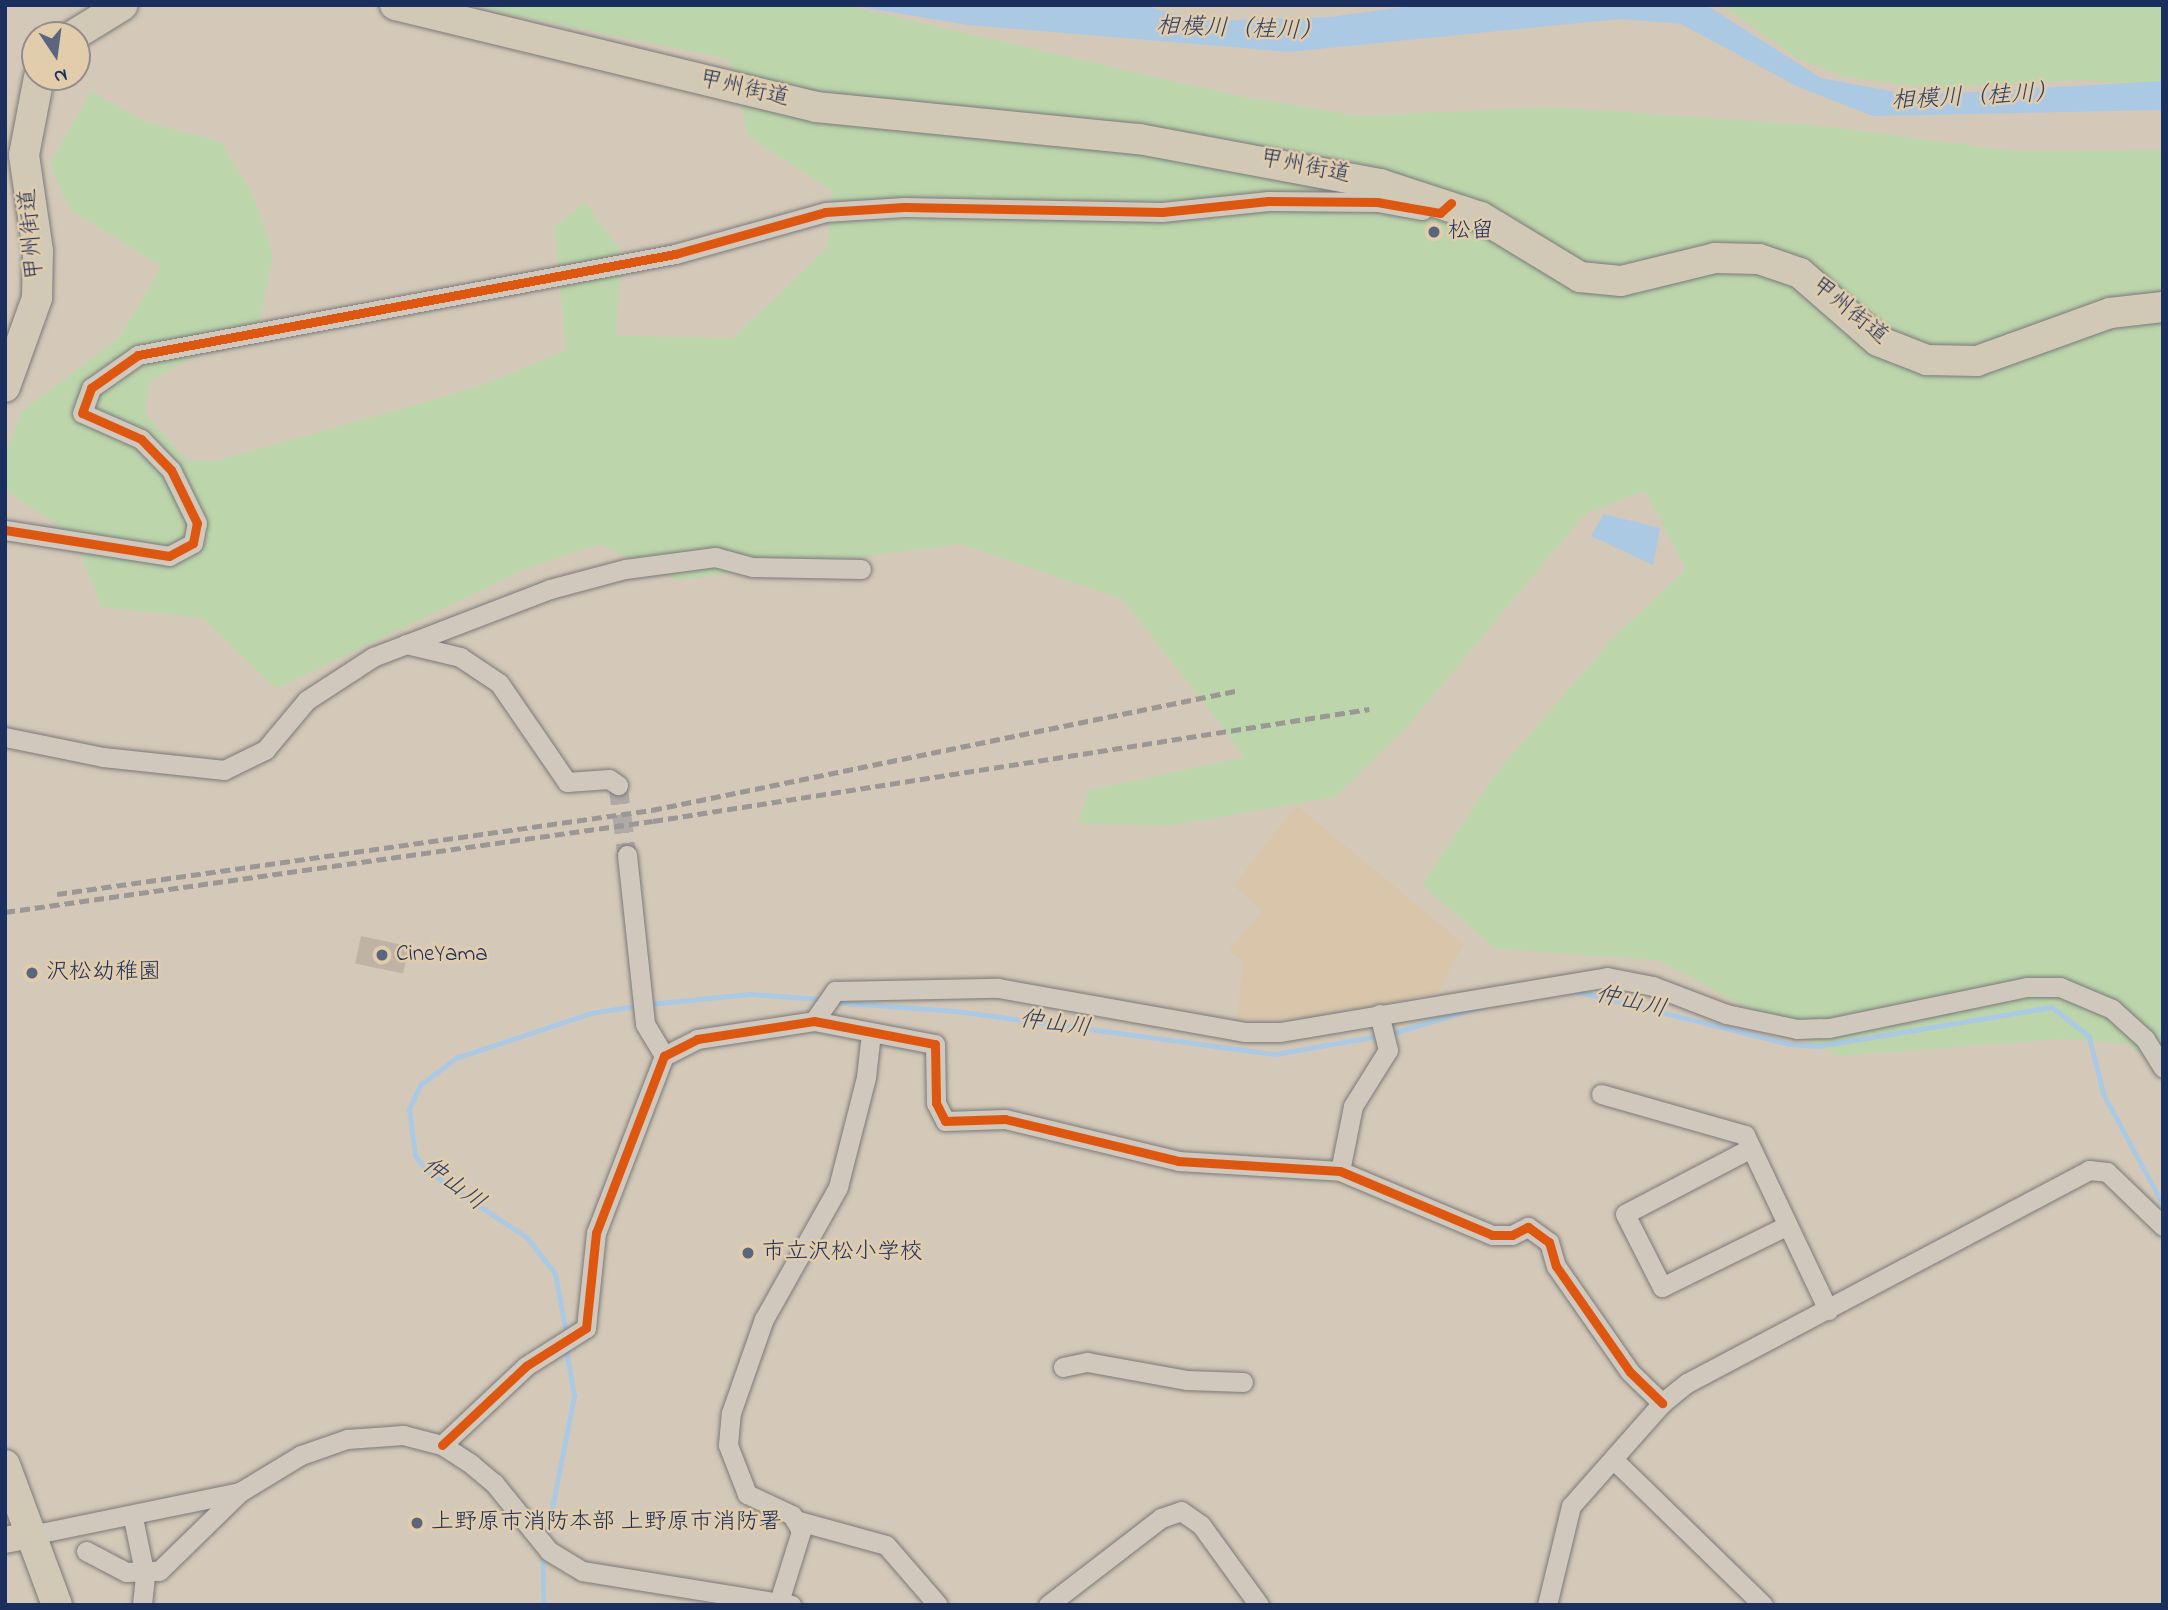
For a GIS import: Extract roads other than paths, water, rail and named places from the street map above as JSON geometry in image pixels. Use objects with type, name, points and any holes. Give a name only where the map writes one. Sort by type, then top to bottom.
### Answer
[{"type":"highway","points":[[91,25],[123,5]]},
{"type":"highway","name":"甲州街道","points":[[395,5],[816,107],[1204,148],[1451,204],[1580,277],[1621,281],[1715,258],[1780,264],[1818,285],[1878,341],[1905,354],[1949,364],[2007,354],[2110,313],[2163,307]]},
{"type":"highway","name":"甲州街道","points":[[5,387],[37,298],[37,251],[24,155],[36,91]]},
{"type":"highway","points":[[5,1465],[18,1538],[57,1605]]},
{"type":"street","points":[[5,530],[169,556],[193,543],[197,523],[171,470],[141,439],[82,413],[82,402],[91,388],[138,355],[675,254],[825,212],[904,207],[1162,212],[1268,201],[1377,202],[1440,212],[1451,204]]},
{"type":"street","points":[[5,737],[103,757],[223,770],[274,744],[324,685],[401,643],[550,589],[625,569],[715,557],[752,567],[861,569]]},
{"type":"street","points":[[401,643],[460,657],[499,683],[567,782],[609,779],[618,785]]},
{"type":"street","points":[[627,855],[645,1024],[664,1056]]},
{"type":"street","points":[[814,1021],[835,991],[998,988],[1244,1032],[1299,1030],[1379,1014],[1607,977],[1653,986],[1763,1024],[1829,1028],[2027,987],[2060,987],[2112,1009],[2145,1039],[2163,1069]]},
{"type":"street","points":[[1340,1171],[1353,1106],[1388,1050],[1379,1014]]},
{"type":"street","points":[[442,1445],[526,1366],[557,1346],[579,1336],[586,1328],[596,1234],[664,1056],[697,1039],[814,1021],[935,1044],[936,1103],[945,1121],[1005,1119],[1178,1161],[1340,1171],[1492,1235],[1512,1235],[1528,1227],[1549,1242],[1556,1266],[1630,1372],[1662,1403]]},
{"type":"street","points":[[871,1033],[866,1077],[838,1187],[764,1319],[731,1413],[728,1445],[747,1494],[794,1520],[886,1545],[938,1605]]},
{"type":"street","points":[[1601,1094],[1745,1135],[1828,1310]]},
{"type":"street","points":[[1751,1148],[1625,1214],[1662,1287],[1788,1226]]},
{"type":"street","points":[[1547,1605],[1571,1506],[1662,1403],[1687,1383],[2089,1170],[2107,1172],[2163,1226]]},
{"type":"street","points":[[1063,1367],[1087,1362],[1187,1380],[1243,1382]]},
{"type":"street","points":[[86,1551],[145,1576],[159,1571],[240,1492],[301,1455],[346,1439],[403,1435],[442,1445],[494,1483],[531,1534],[570,1565],[598,1575],[782,1603],[801,1531],[794,1520]]},
{"type":"street","points":[[1613,1459],[1763,1605]]},
{"type":"street","points":[[18,1538],[133,1518],[240,1492]]},
{"type":"street","points":[[1048,1605],[1161,1518],[1181,1511],[1201,1525],[1259,1605]]},
{"type":"street","points":[[133,1518],[145,1576],[142,1605]]},
{"type":"water","name":"相模川（桂川）","points":[[849,5],[1144,5],[1199,21],[1330,17],[1419,5],[1706,5],[1821,78],[1895,92],[1956,93],[2163,81],[2163,110],[1873,116],[1798,87],[1681,24],[1620,19],[1289,52],[968,25]]},
{"type":"water","points":[[1604,514],[1660,528],[1653,565],[1591,536]]},
{"type":"waterway","name":"仲山川","points":[[1576,991],[1790,1044],[1819,1046],[2052,1007],[2089,1036],[2104,1095],[2163,1204]]},
{"type":"waterway","name":"仲山川","points":[[649,1004],[750,994],[822,999]]},
{"type":"waterway","name":"仲山川","points":[[833,1002],[956,1011],[1275,1054],[1378,1036]]},
{"type":"waterway","name":"仲山川","points":[[566,1333],[555,1274],[527,1238],[428,1172],[415,1156],[409,1109],[420,1085],[456,1058],[591,1013],[637,1006]]},
{"type":"waterway","name":"仲山川","points":[[1390,1034],[1479,1007]]},
{"type":"waterway","name":"仲山川","points":[[546,1539],[574,1396],[566,1349]]},
{"type":"waterway","name":"仲山川","points":[[543,1554],[544,1605]]},
{"type":"tunnel","points":[[618,785],[627,855]]},
{"type":"railway","points":[[57,894],[652,810],[1235,691]]},
{"type":"railway","points":[[5,912],[653,821],[1369,709]]},
{"type":"place","name":"松留","points":[[1434,232]]},
{"type":"place","name":"CineYama","points":[[382,955]]},
{"type":"place","name":"沢松幼稚園","points":[[32,973]]},
{"type":"place","name":"市立沢松小学校","points":[[748,1253]]},
{"type":"place","name":"上野原市消防本部 上野原市消防署","points":[[417,1523]]}]
